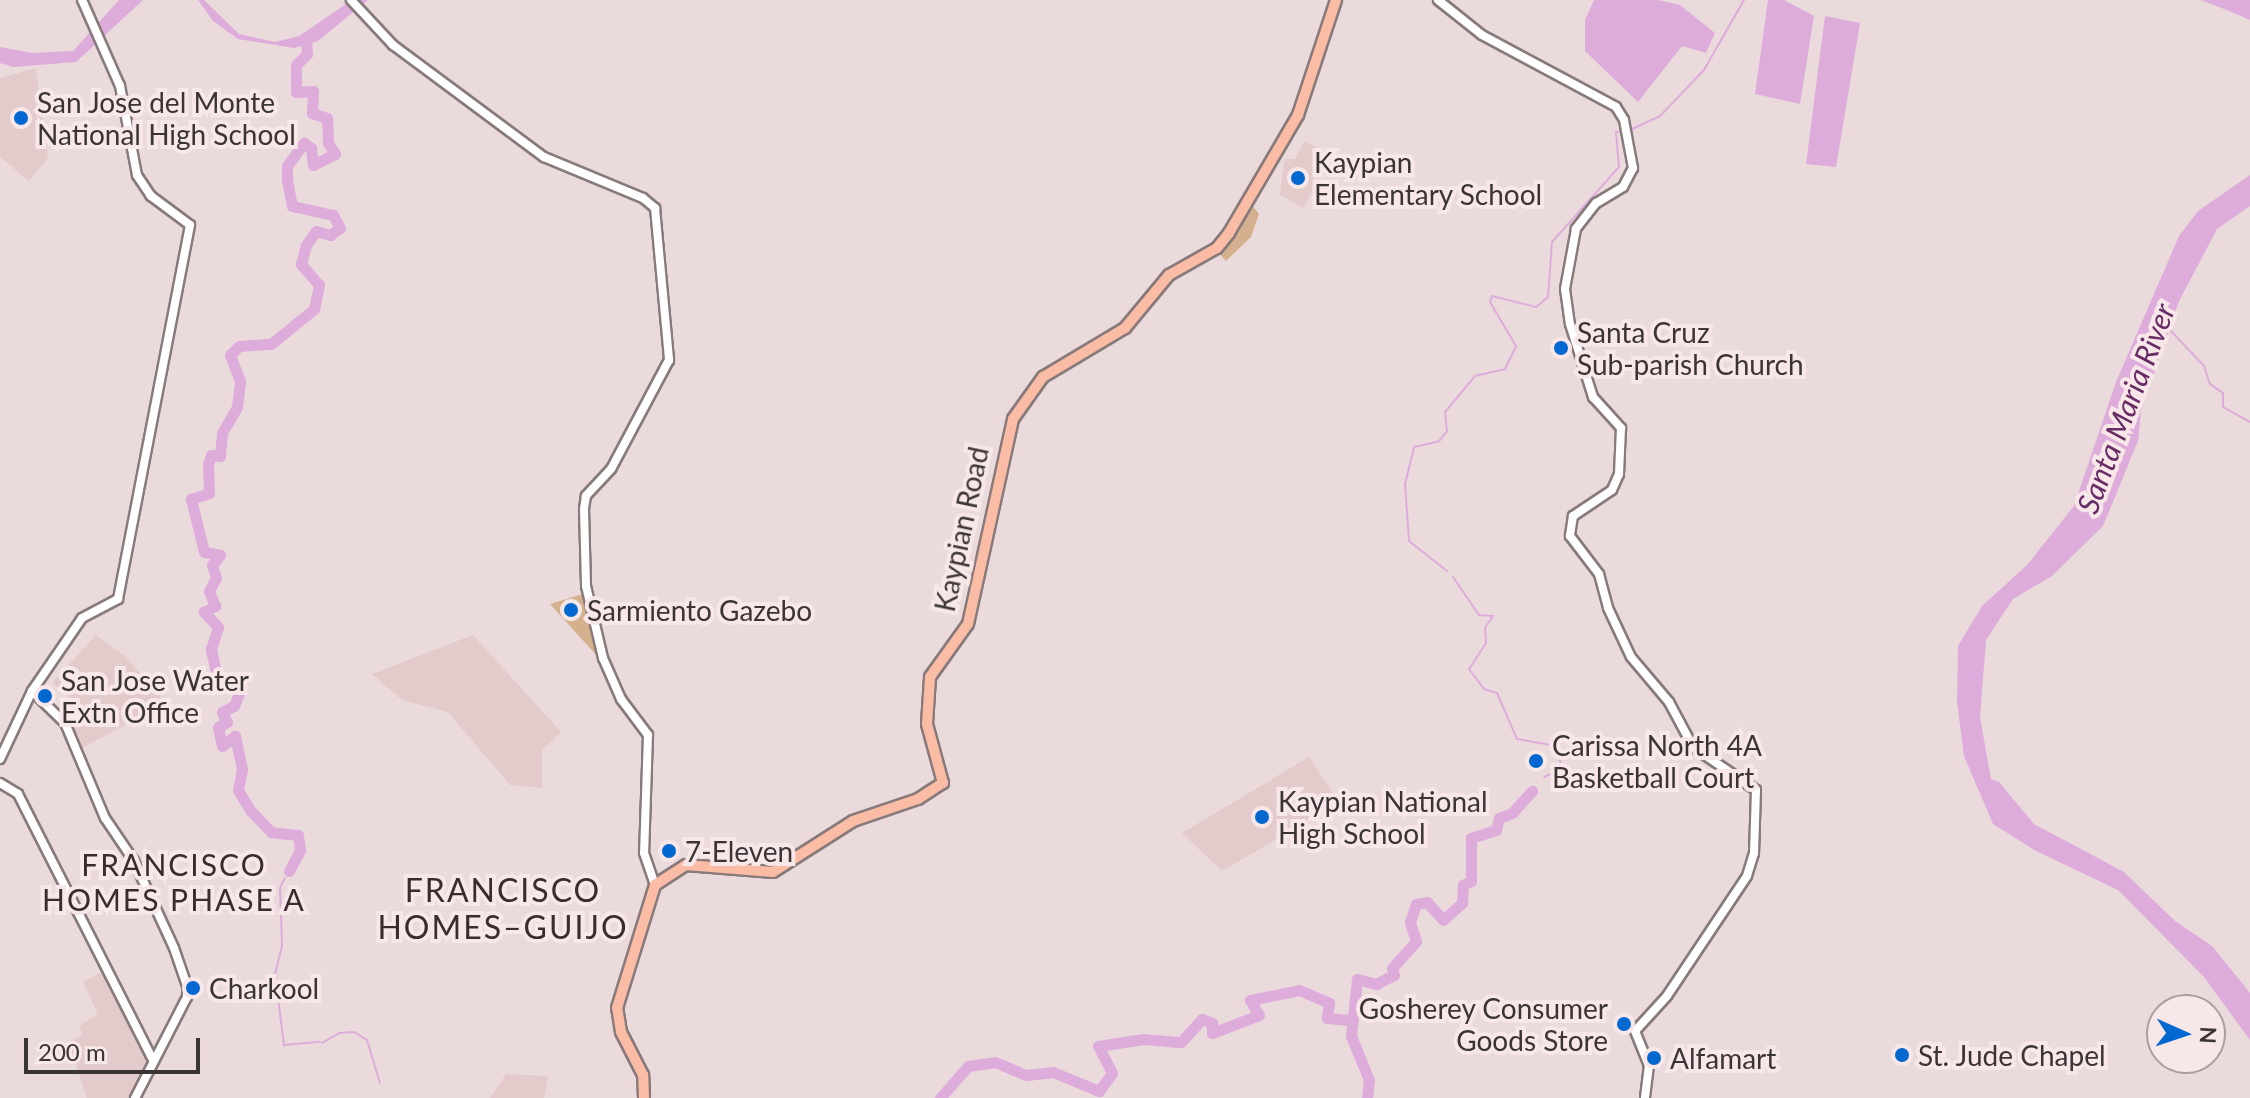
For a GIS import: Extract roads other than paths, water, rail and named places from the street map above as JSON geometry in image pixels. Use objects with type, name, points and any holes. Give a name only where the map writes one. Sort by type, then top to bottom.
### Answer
[{"type":"main road","name":"Kaypian Road","points":[[655,885],[686,865],[773,872],[853,821],[918,799],[943,783],[927,724],[930,677],[968,624],[1013,419],[1043,377],[1125,328],[1169,275],[1217,248],[1229,233],[1298,115],[1336,0]]},
{"type":"main road","points":[[644,1098],[643,1075],[621,1032],[617,1008],[655,885]]},
{"type":"street","points":[[0,759],[32,691],[82,618],[118,599],[190,225],[151,196],[137,175],[120,86],[82,0]]},
{"type":"street","points":[[351,0],[367,19],[544,157],[643,198],[655,208],[669,360],[611,469],[586,496],[584,521],[586,586],[608,673],[648,735],[644,853],[655,885]]},
{"type":"street","points":[[1438,0],[1482,35],[1616,107],[1624,120],[1633,168],[1623,187],[1596,203],[1576,229],[1565,289],[1570,324],[1593,397],[1621,428],[1616,484],[1573,516],[1570,536],[1599,574],[1611,617],[1631,657],[1669,702],[1693,747],[1756,790],[1754,853],[1747,876],[1667,996],[1635,1031],[1649,1065],[1645,1098]]},
{"type":"street","points":[[32,691],[65,723],[105,818],[134,861],[187,985],[187,997],[135,1098]]},
{"type":"street","points":[[0,783],[18,794],[153,1060]]},
{"type":"water","points":[[119,0],[143,0],[76,62],[13,67],[0,63],[0,47],[32,53],[73,51]]},
{"type":"water","points":[[198,0],[204,0],[239,34],[275,42],[299,36],[352,0],[368,0],[318,41],[294,48],[238,39],[213,21]]},
{"type":"water","points":[[1594,0],[1658,0],[1680,5],[1715,33],[1706,53],[1682,46],[1638,102],[1585,51],[1585,20]]},
{"type":"water","points":[[1768,0],[1784,0],[1814,16],[1800,104],[1755,94]]},
{"type":"water","points":[[2201,0],[2250,0],[2250,20],[2229,11]]},
{"type":"water","points":[[1825,16],[1860,23],[1836,167],[1806,164]]},
{"type":"water","name":"Santa Maria River","points":[[2250,175],[2250,206],[2217,229],[2179,301],[2141,412],[2138,441],[2103,526],[2052,576],[2013,599],[1986,640],[1980,717],[1991,779],[1999,782],[2034,824],[2124,872],[2175,921],[2212,946],[2250,993],[2250,1040],[2226,1007],[2226,994],[2216,994],[2204,977],[2118,890],[2036,851],[1993,824],[1964,756],[1957,702],[1958,646],[1982,606],[2027,565],[2074,506],[2116,382],[2179,236],[2198,211]]},
{"type":"waterway","points":[[1630,130],[1660,116],[1704,70],[1744,0]]},
{"type":"waterway","points":[[289,871],[300,850],[298,835],[271,832],[250,810],[238,790],[242,769],[235,736],[222,746],[218,727],[227,722],[222,712],[234,706],[240,691],[237,682],[217,676],[211,649],[218,627],[204,612],[215,606],[209,591],[216,578],[212,565],[220,555],[204,552],[191,499],[209,493],[208,465],[211,455],[220,456],[222,433],[237,407],[240,381],[230,355],[239,346],[271,344],[314,309],[319,285],[301,264],[306,245],[316,231],[330,235],[340,228],[333,215],[292,206],[287,181],[287,166],[304,143],[311,148],[313,165],[335,154],[328,143],[327,118],[312,113],[313,91],[296,92],[296,65],[307,54],[306,38]]},
{"type":"waterway","points":[[1447,571],[1409,541],[1405,484],[1414,447],[1439,441],[1447,431],[1445,412],[1475,376],[1505,369],[1516,346],[1490,302],[1492,296],[1536,307],[1548,297],[1552,242],[1619,167],[1616,132],[1624,131]]},
{"type":"waterway","name":"Santa Maria River","points":[[2169,329],[2204,366],[2210,384],[2223,393],[2223,407],[2250,422]]},
{"type":"waterway","points":[[1453,577],[1479,615],[1493,616],[1485,628],[1486,643],[1469,669],[1484,689],[1497,693],[1517,739],[1556,746],[1562,768],[1544,777]]},
{"type":"waterway","points":[[1367,1098],[1369,1080],[1351,1036],[1357,979],[1376,984],[1394,975],[1392,968],[1416,941],[1410,922],[1416,904],[1427,902],[1443,920],[1462,903],[1463,885],[1471,881],[1471,838],[1496,830],[1499,818],[1512,813],[1532,791]]},
{"type":"waterway","points":[[285,878],[280,888],[282,946],[275,974],[284,1045],[320,1042]]},
{"type":"waterway","points":[[940,1098],[968,1066],[995,1062],[1026,1075],[1053,1072],[1099,1091],[1112,1073],[1098,1046],[1143,1039],[1181,1042],[1202,1019],[1212,1023],[1212,1033],[1259,1015],[1250,1000],[1299,990],[1329,1003],[1327,1018],[1349,1020]]},
{"type":"waterway","points":[[322,1043],[339,1033],[354,1032],[367,1040],[380,1083]]},
{"type":"place","name":"San Jose del Monte National High School","points":[[21,118]]},
{"type":"place","name":"Kaypian Elementary School","points":[[1298,178]]},
{"type":"place","name":"Santa Cruz Sub-parish Church","points":[[1561,348]]},
{"type":"place","name":"Sarmiento Gazebo","points":[[571,610]]},
{"type":"place","name":"San Jose Water Extn Office","points":[[45,696]]},
{"type":"place","name":"Carissa North 4A Basketball Court","points":[[1536,761]]},
{"type":"place","name":"Kaypian National High School","points":[[1262,817]]},
{"type":"place","name":"7-Eleven","points":[[669,851]]},
{"type":"place","name":"Charkool","points":[[193,988]]},
{"type":"place","name":"Gosherey Consumer Goods Store","points":[[1624,1024]]},
{"type":"place","name":"St. Jude Chapel","points":[[1902,1055]]},
{"type":"place","name":"Alfamart","points":[[1654,1058]]},
{"type":"district","name":"FRANCISCO HOMES PHASE A","points":[[174,881]]},
{"type":"district","name":"FRANCISCO HOMES–GUIJO","points":[[503,910]]}]
